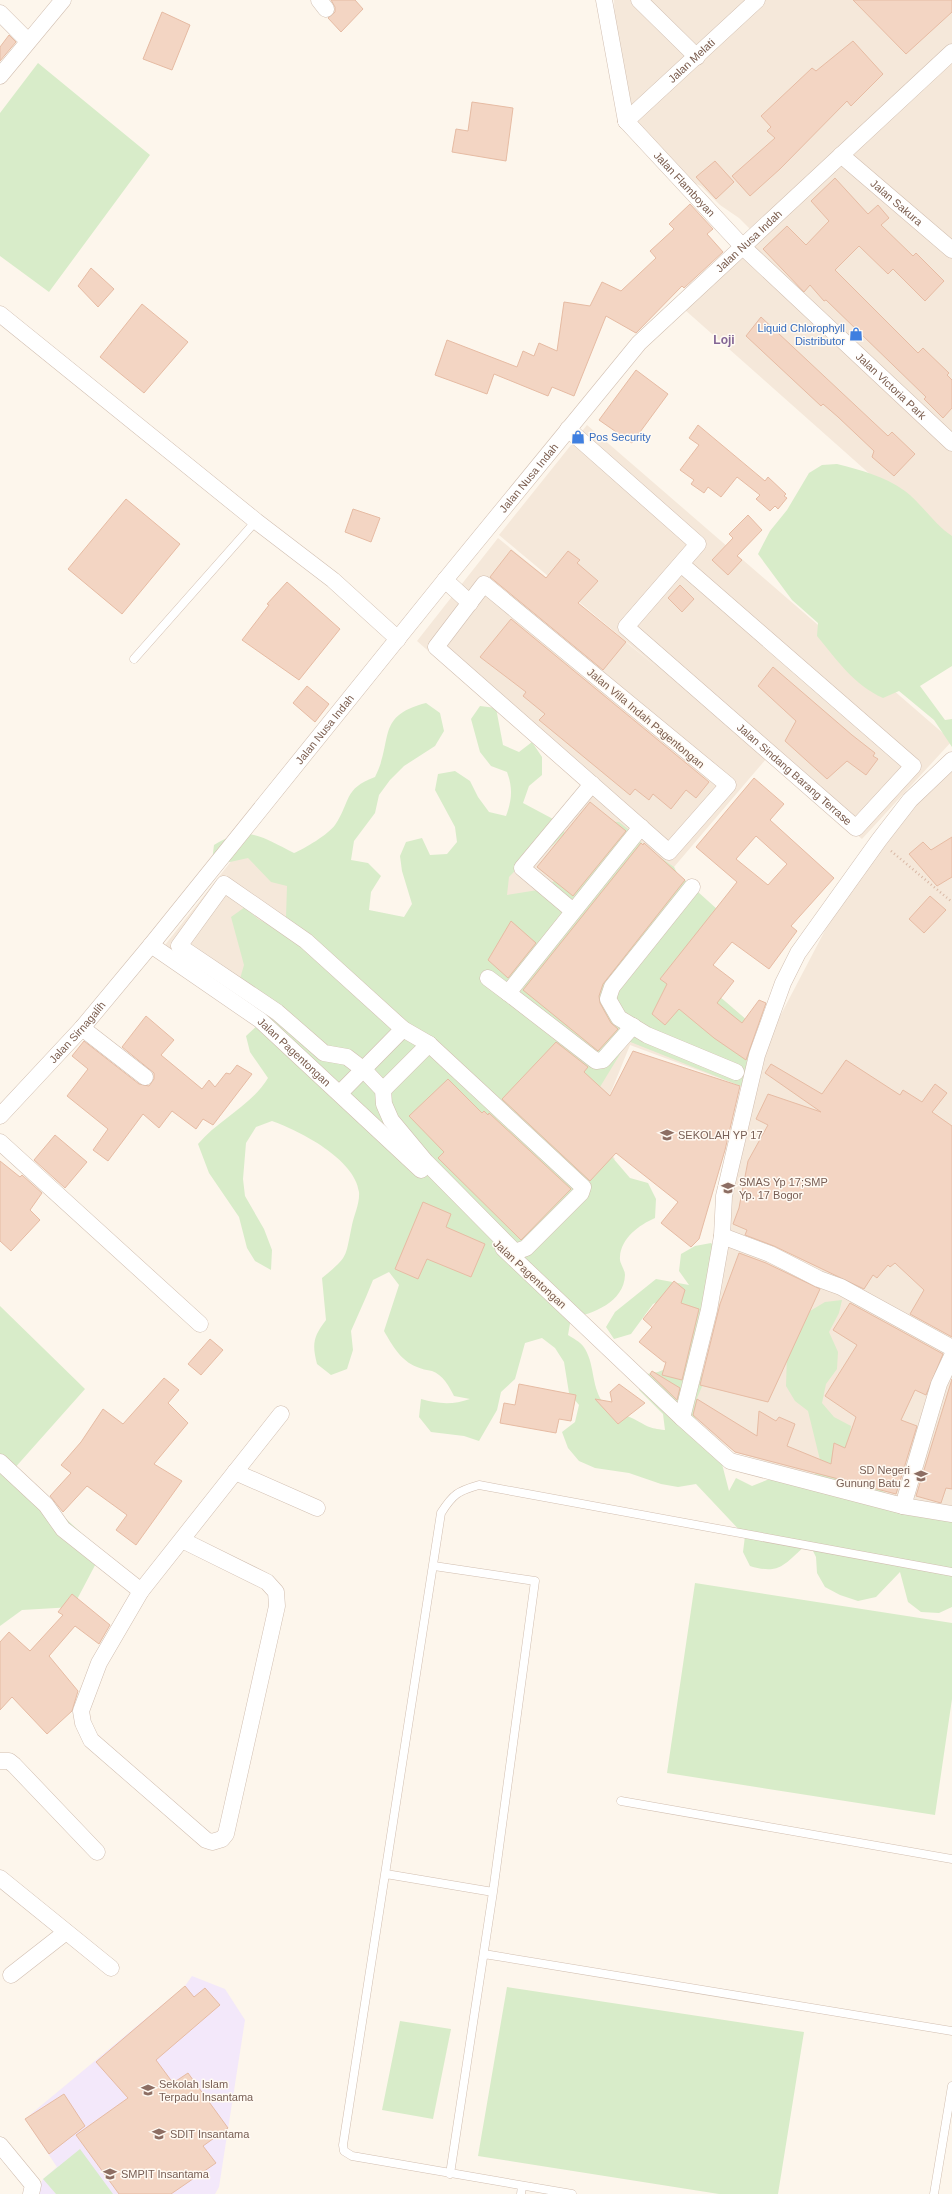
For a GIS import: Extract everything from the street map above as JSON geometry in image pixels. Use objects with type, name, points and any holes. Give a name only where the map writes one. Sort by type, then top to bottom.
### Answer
[{"type":"street","points":[[0,76],[63,0]]},
{"type":"street","points":[[604,0],[626,121]]},
{"type":"street","points":[[638,0],[697,57]]},
{"type":"street","name":"Jalan Melati","points":[[626,121],[757,0]]},
{"type":"street","points":[[0,13],[28,41]]},
{"type":"street","name":"Jalan Nusa Indah","points":[[151,945],[568,428],[639,343],[952,52]]},
{"type":"street","name":"Jalan Flamboyan","points":[[626,121],[743,247]]},
{"type":"street","name":"Jalan Sakura","points":[[841,155],[952,250]]},
{"type":"street","name":"Jalan Victoria Park","points":[[743,247],[952,443]]},
{"type":"street","points":[[0,314],[256,521],[333,580],[398,639]]},
{"type":"street","name":"Jalan Sindang Barang Terrase","points":[[568,428],[698,544],[626,627],[856,828],[913,766],[681,564]]},
{"type":"street","points":[[445,580],[470,603]]},
{"type":"street","name":"Jalan Villa Indah Pagentongan","points":[[484,584],[728,786],[669,852],[592,784],[436,647],[484,584]]},
{"type":"street","points":[[682,1418],[709,1310],[722,1236],[724,1196],[757,1055],[782,983],[798,953],[879,840],[910,800],[952,760]]},
{"type":"street","points":[[573,911],[522,868],[592,784]]},
{"type":"street","points":[[508,994],[641,827]]},
{"type":"street","points":[[224,884],[306,941],[403,1029],[429,1044],[583,1187],[581,1193],[526,1248],[515,1252],[426,1162],[396,1126],[384,1104],[383,1090],[364,1070],[347,1057],[324,1053],[277,1012],[179,946],[224,884]]},
{"type":"street","points":[[692,887],[612,986],[608,998],[611,1008],[619,1018],[648,1035],[736,1072]]},
{"type":"street","name":"Jalan Sirnagalih","points":[[0,1116],[82,1028],[151,945]]},
{"type":"street","name":"Jalan Pagentongan","points":[[151,945],[260,1020],[340,1093],[682,1418],[730,1460],[904,1506],[952,1514]]},
{"type":"street","points":[[488,978],[596,1061],[603,1060],[633,1026]]},
{"type":"street","points":[[82,1028],[145,1077]]},
{"type":"street","points":[[340,1093],[403,1029]]},
{"type":"street","points":[[383,1090],[429,1044]]},
{"type":"street","points":[[0,1142],[200,1324]]},
{"type":"street","points":[[722,1236],[770,1254],[819,1279],[841,1287],[952,1348]]},
{"type":"street","points":[[904,1506],[939,1384],[952,1356]]},
{"type":"street","points":[[182,1540],[267,1582],[276,1592],[277,1606],[226,1834],[222,1839],[212,1842],[206,1840],[92,1740],[83,1724],[81,1711],[99,1664],[141,1591],[281,1414]]},
{"type":"street","points":[[0,1462],[46,1505],[63,1529],[141,1591]]},
{"type":"street","points":[[236,1472],[317,1508]]},
{"type":"street","points":[[0,1761],[9,1761],[14,1765],[97,1852]]},
{"type":"street","points":[[0,1878],[111,1968]]},
{"type":"street","points":[[11,1974],[66,1932]]},
{"type":"street","points":[[0,2145],[33,2185],[31,2194]]},
{"type":"lane","points":[[134,659],[256,521]]},
{"type":"lane","points":[[572,2194],[521,2190],[450,2174],[352,2156],[344,2151],[343,2145],[434,1566],[441,1513],[450,1499],[459,1491],[479,1485],[952,1572]]},
{"type":"lane","points":[[434,1566],[535,1581],[493,1892],[450,2174]]},
{"type":"lane","points":[[621,1801],[952,1858]]},
{"type":"lane","points":[[386,1874],[493,1892]]},
{"type":"lane","points":[[484,1954],[952,2031]]},
{"type":"lane","points":[[934,2194],[952,2086]]},
{"type":"path","points":[[879,840],[952,902]]},
{"type":"shaded area","points":[[614,0],[952,0],[952,547],[685,310],[757,236],[739,218],[720,205],[701,186],[692,182],[619,121]]},
{"type":"shaded area","points":[[587,425],[952,741],[862,839],[766,759],[674,867],[677,873],[690,971],[756,1028],[747,1061],[744,1085],[832,917],[880,840],[952,764],[952,1528],[875,1496],[735,1452],[685,1416],[743,1087],[630,1045],[596,1129],[615,1159],[588,1186],[269,1018],[165,945],[251,836],[440,991],[490,887],[582,787],[417,641],[498,538],[659,669],[499,535]]},
{"type":"shaded area","name":"Sekolah Islam Terpadu Insantama","points":[[192,1976],[225,1989],[245,2020],[219,2187],[215,2194],[36,2194],[43,2179],[57,2167],[25,2119],[185,1986]]},
{"type":"green space","points":[[38,63],[150,155],[49,292],[0,256],[0,113]]},
{"type":"green space","points":[[837,464],[872,474],[889,481],[905,491],[939,526],[952,536],[952,666],[920,686],[945,720],[952,719],[952,747],[934,720],[899,691],[883,698],[873,693],[855,679],[839,663],[817,636],[818,623],[792,600],[758,554],[770,531],[787,510],[809,473],[822,465]]},
{"type":"green space","points":[[426,703],[440,713],[444,731],[435,746],[404,766],[390,780],[379,795],[375,813],[354,841],[351,860],[368,863],[381,876],[371,892],[369,910],[404,917],[412,904],[402,871],[400,856],[406,842],[422,838],[430,855],[447,854],[457,842],[455,827],[435,790],[438,774],[455,771],[470,781],[478,797],[489,812],[506,816],[510,805],[511,794],[507,772],[491,766],[480,752],[471,719],[480,706],[496,708],[503,745],[519,752],[532,742],[542,757],[542,775],[529,786],[523,803],[553,819],[565,833],[552,846],[535,850],[509,877],[507,895],[538,890],[567,874],[602,821],[619,822],[633,833],[645,847],[674,867],[677,873],[728,919],[690,971],[756,1028],[747,1061],[743,1087],[628,1041],[575,1128],[606,1150],[630,1178],[648,1183],[656,1199],[655,1218],[637,1228],[627,1238],[621,1250],[620,1259],[625,1275],[619,1293],[606,1305],[597,1310],[571,1318],[568,1335],[580,1343],[587,1352],[596,1388],[602,1401],[613,1410],[652,1428],[665,1430],[663,1414],[639,1390],[642,1375],[658,1372],[673,1366],[669,1297],[653,1304],[631,1334],[614,1339],[606,1327],[615,1312],[656,1279],[689,1285],[679,1271],[681,1254],[695,1246],[711,1243],[723,1255],[698,1365],[704,1382],[697,1398],[695,1416],[701,1435],[722,1464],[729,1491],[736,1478],[752,1486],[767,1480],[784,1477],[801,1481],[815,1475],[820,1460],[808,1411],[795,1401],[786,1386],[787,1354],[810,1311],[825,1302],[842,1300],[839,1313],[829,1332],[838,1352],[837,1369],[826,1384],[822,1403],[834,1417],[851,1426],[846,1480],[879,1489],[896,1499],[952,1519],[952,1607],[939,1613],[921,1612],[908,1602],[900,1572],[876,1597],[858,1601],[840,1595],[825,1587],[817,1573],[816,1557],[809,1543],[788,1561],[776,1568],[761,1569],[750,1566],[743,1552],[745,1536],[696,1484],[678,1487],[661,1484],[629,1473],[595,1468],[579,1461],[568,1448],[562,1432],[575,1422],[579,1405],[569,1393],[564,1362],[555,1348],[542,1338],[525,1343],[515,1379],[501,1392],[497,1410],[479,1441],[464,1436],[431,1432],[419,1417],[421,1399],[446,1403],[470,1399],[454,1396],[448,1385],[439,1375],[406,1361],[390,1342],[384,1331],[399,1285],[389,1272],[373,1280],[351,1331],[353,1350],[347,1369],[331,1375],[317,1364],[314,1351],[316,1336],[326,1320],[322,1278],[342,1260],[347,1250],[358,1205],[359,1192],[355,1180],[348,1168],[337,1158],[311,1139],[272,1121],[256,1127],[246,1143],[243,1179],[245,1196],[264,1229],[272,1250],[271,1270],[255,1261],[247,1248],[239,1217],[209,1173],[198,1144],[215,1127],[253,1097],[268,1078],[250,1052],[246,1036],[258,1025],[257,994],[239,982],[244,965],[231,917],[245,907],[258,919],[275,928],[286,917],[287,886],[271,882],[248,858],[230,862],[212,861],[214,845],[236,835],[246,834],[264,838],[294,853],[316,841],[335,825],[352,791],[375,777],[381,764],[388,731],[392,722],[399,715],[410,708]]},
{"type":"green space","points":[[0,1306],[85,1389],[13,1470],[102,1552],[73,1607],[22,1610],[0,1626]]},
{"type":"green space","points":[[695,1583],[952,1623],[952,1699],[935,1815],[667,1773]]},
{"type":"green space","points":[[507,1987],[804,2032],[778,2194],[719,2194],[478,2156]]},
{"type":"green space","points":[[400,2021],[451,2029],[433,2119],[382,2110]]},
{"type":"green space","points":[[80,2149],[113,2194],[56,2194],[43,2179]]},
{"type":"building","points":[[331,0],[355,0],[363,9],[341,32],[328,18],[335,12],[335,7]]},
{"type":"building","points":[[853,0],[952,0],[952,12],[906,54]]},
{"type":"building","points":[[162,12],[190,25],[172,70],[143,59]]},
{"type":"building","points":[[9,35],[16,42],[0,61],[0,47]]},
{"type":"building","points":[[853,41],[883,74],[851,106],[847,101],[780,169],[750,196],[732,176],[775,138],[767,131],[771,127],[761,116],[812,68],[816,71]]},
{"type":"building","points":[[472,102],[513,108],[506,161],[452,152],[456,129],[468,131]]},
{"type":"building","points":[[715,161],[734,182],[716,199],[696,177]]},
{"type":"building","points":[[835,178],[868,214],[878,205],[889,218],[881,225],[913,256],[916,253],[944,281],[925,301],[893,269],[888,274],[859,246],[835,270],[918,353],[923,348],[949,373],[947,375],[952,380],[952,408],[943,418],[924,399],[926,397],[826,300],[824,301],[810,285],[804,292],[763,249],[787,226],[806,245],[829,221],[811,201]]},
{"type":"building","points":[[690,204],[713,229],[707,234],[723,252],[684,288],[682,286],[636,333],[606,316],[574,396],[552,387],[548,396],[494,374],[487,394],[435,375],[447,340],[517,367],[523,351],[534,356],[539,343],[557,351],[564,302],[590,306],[602,282],[621,291],[656,258],[650,251],[674,229],[669,224]]},
{"type":"building","points":[[91,268],[114,289],[98,307],[78,286]]},
{"type":"building","points":[[142,304],[188,342],[144,393],[100,357]]},
{"type":"building","points":[[761,317],[888,436],[892,432],[915,454],[894,476],[872,457],[874,451],[823,404],[821,406],[746,336]]},
{"type":"building","points":[[636,370],[668,394],[632,443],[599,420]]},
{"type":"building","points":[[698,425],[765,481],[768,477],[786,494],[784,496],[787,498],[778,509],[775,506],[770,511],[756,499],[760,495],[737,477],[721,497],[708,487],[704,493],[691,484],[694,480],[680,470],[699,445],[689,438]]},
{"type":"building","points":[[126,499],[180,544],[122,614],[68,569]]},
{"type":"building","points":[[353,509],[380,518],[371,542],[345,532]]},
{"type":"building","points":[[748,515],[762,530],[737,556],[742,560],[728,575],[712,560],[733,538],[729,534]]},
{"type":"building","points":[[511,550],[546,578],[568,551],[580,560],[577,563],[598,581],[578,603],[626,642],[603,670],[490,577]]},
{"type":"building","points":[[287,582],[340,629],[299,680],[242,640],[269,605],[267,604]]},
{"type":"building","points":[[680,585],[694,599],[682,612],[668,598]]},
{"type":"building","points":[[511,619],[709,782],[696,798],[686,790],[671,809],[653,794],[649,800],[635,789],[630,795],[539,720],[545,714],[523,696],[526,692],[480,657]]},
{"type":"building","points":[[773,667],[875,753],[873,756],[878,759],[866,775],[847,761],[827,779],[785,741],[796,721],[758,686]]},
{"type":"building","points":[[307,686],[329,704],[315,722],[293,703]]},
{"type":"building","points":[[754,778],[784,804],[770,820],[834,878],[791,926],[797,931],[769,969],[732,942],[713,965],[734,981],[717,1003],[742,1023],[759,1000],[766,1003],[746,1060],[714,1038],[679,1009],[665,1025],[652,1014],[667,984],[660,979],[737,882],[696,847]],"holes":[[[756,836],[787,864],[768,885],[736,859]]]},
{"type":"building","points":[[590,802],[626,831],[573,896],[537,867]]},
{"type":"building","points":[[952,837],[952,877],[937,886],[909,854],[923,842],[931,850]]},
{"type":"building","points":[[641,843],[643,845],[644,843],[685,880],[603,984],[599,996],[600,1003],[611,1023],[618,1029],[598,1051],[523,990]]},
{"type":"building","points":[[930,896],[946,910],[924,933],[909,919]]},
{"type":"building","points":[[511,921],[536,943],[508,978],[488,960]]},
{"type":"building","points":[[146,1016],[174,1040],[161,1055],[202,1089],[209,1080],[215,1087],[226,1073],[230,1074],[237,1065],[252,1074],[213,1125],[203,1119],[196,1129],[172,1111],[159,1128],[143,1114],[108,1161],[93,1150],[108,1129],[67,1096],[88,1069],[72,1056],[84,1041],[139,1084],[149,1086],[154,1079],[154,1073],[122,1047]]},
{"type":"building","name":"SEKOLAH YP 17","points":[[556,1042],[588,1067],[584,1072],[610,1096],[633,1051],[740,1086],[725,1150],[699,1239],[691,1247],[661,1223],[678,1202],[616,1153],[590,1181],[502,1099]]},
{"type":"building","points":[[846,1060],[900,1095],[903,1090],[922,1102],[935,1084],[947,1093],[932,1112],[952,1126],[952,1337],[910,1314],[924,1290],[895,1263],[890,1267],[888,1265],[877,1278],[873,1275],[864,1289],[774,1246],[745,1235],[747,1230],[733,1224],[739,1208],[748,1161],[768,1125],[756,1119],[768,1094],[821,1112],[765,1073],[771,1064],[822,1094]]},
{"type":"building","points":[[448,1079],[482,1113],[484,1111],[488,1115],[489,1113],[571,1189],[521,1240],[438,1158],[444,1152],[409,1116]]},
{"type":"building","points":[[55,1135],[87,1162],[65,1188],[34,1160]]},
{"type":"building","points":[[0,1161],[20,1177],[22,1175],[42,1193],[30,1210],[40,1220],[11,1251],[0,1241]]},
{"type":"building","points":[[423,1202],[451,1214],[446,1227],[485,1244],[471,1277],[427,1259],[418,1279],[395,1269]]},
{"type":"building","points":[[739,1253],[766,1263],[820,1289],[768,1402],[700,1385],[720,1304]]},
{"type":"building","points":[[674,1281],[685,1290],[681,1303],[699,1309],[682,1380],[662,1375],[666,1362],[639,1342],[652,1327],[643,1319]]},
{"type":"building","points":[[850,1303],[943,1354],[926,1395],[915,1390],[901,1420],[917,1426],[896,1494],[735,1452],[693,1415],[697,1399],[757,1436],[759,1411],[776,1421],[779,1417],[795,1424],[787,1446],[831,1464],[834,1443],[845,1448],[856,1417],[825,1396],[857,1345],[833,1330]]},
{"type":"building","points":[[210,1339],[223,1350],[201,1375],[188,1364]]},
{"type":"building","points":[[652,1371],[680,1388],[677,1400],[650,1374]]},
{"type":"building","points":[[164,1378],[179,1390],[168,1403],[188,1423],[154,1464],[182,1481],[136,1545],[116,1530],[127,1515],[87,1486],[63,1512],[50,1496],[71,1473],[61,1465],[81,1442],[103,1409],[123,1424]]},
{"type":"building","points":[[952,1379],[952,1489],[946,1488],[941,1503],[916,1496]]},
{"type":"building","points":[[519,1384],[576,1395],[571,1421],[559,1419],[556,1433],[500,1423],[504,1403],[515,1405]]},
{"type":"building","points":[[619,1384],[645,1403],[618,1424],[595,1399],[612,1402],[610,1392]]},
{"type":"building","points":[[72,1594],[110,1625],[99,1644],[75,1626],[49,1656],[78,1691],[72,1711],[47,1734],[12,1697],[0,1710],[0,1642],[9,1632],[30,1651],[63,1615],[58,1612]]},
{"type":"building","points":[[185,1986],[194,1997],[205,1988],[220,2005],[156,2060],[173,2083],[188,2073],[228,2128],[203,2146],[216,2163],[171,2194],[119,2194],[76,2135],[128,2098],[96,2062]]},
{"type":"building","points":[[64,2094],[85,2126],[49,2154],[25,2119]]},
{"type":"place","name":"Liquid Chlorophyll Distributor","points":[[856,334]]},
{"type":"place","name":"Pos Security","points":[[578,437]]},
{"type":"place","name":"SEKOLAH YP 17","points":[[667,1135]]},
{"type":"place","name":"SMAS Yp 17;SMP Yp. 17 Bogor","points":[[728,1188]]},
{"type":"place","name":"SD Negeri Gunung Batu 2","points":[[921,1476]]},
{"type":"place","name":"Sekolah Islam Terpadu Insantama","points":[[148,2090]]},
{"type":"place","name":"SDIT Insantama","points":[[159,2134]]},
{"type":"place","name":"SMPIT Insantama","points":[[110,2174]]},
{"type":"district","name":"Loji","points":[[724,340]]}]
